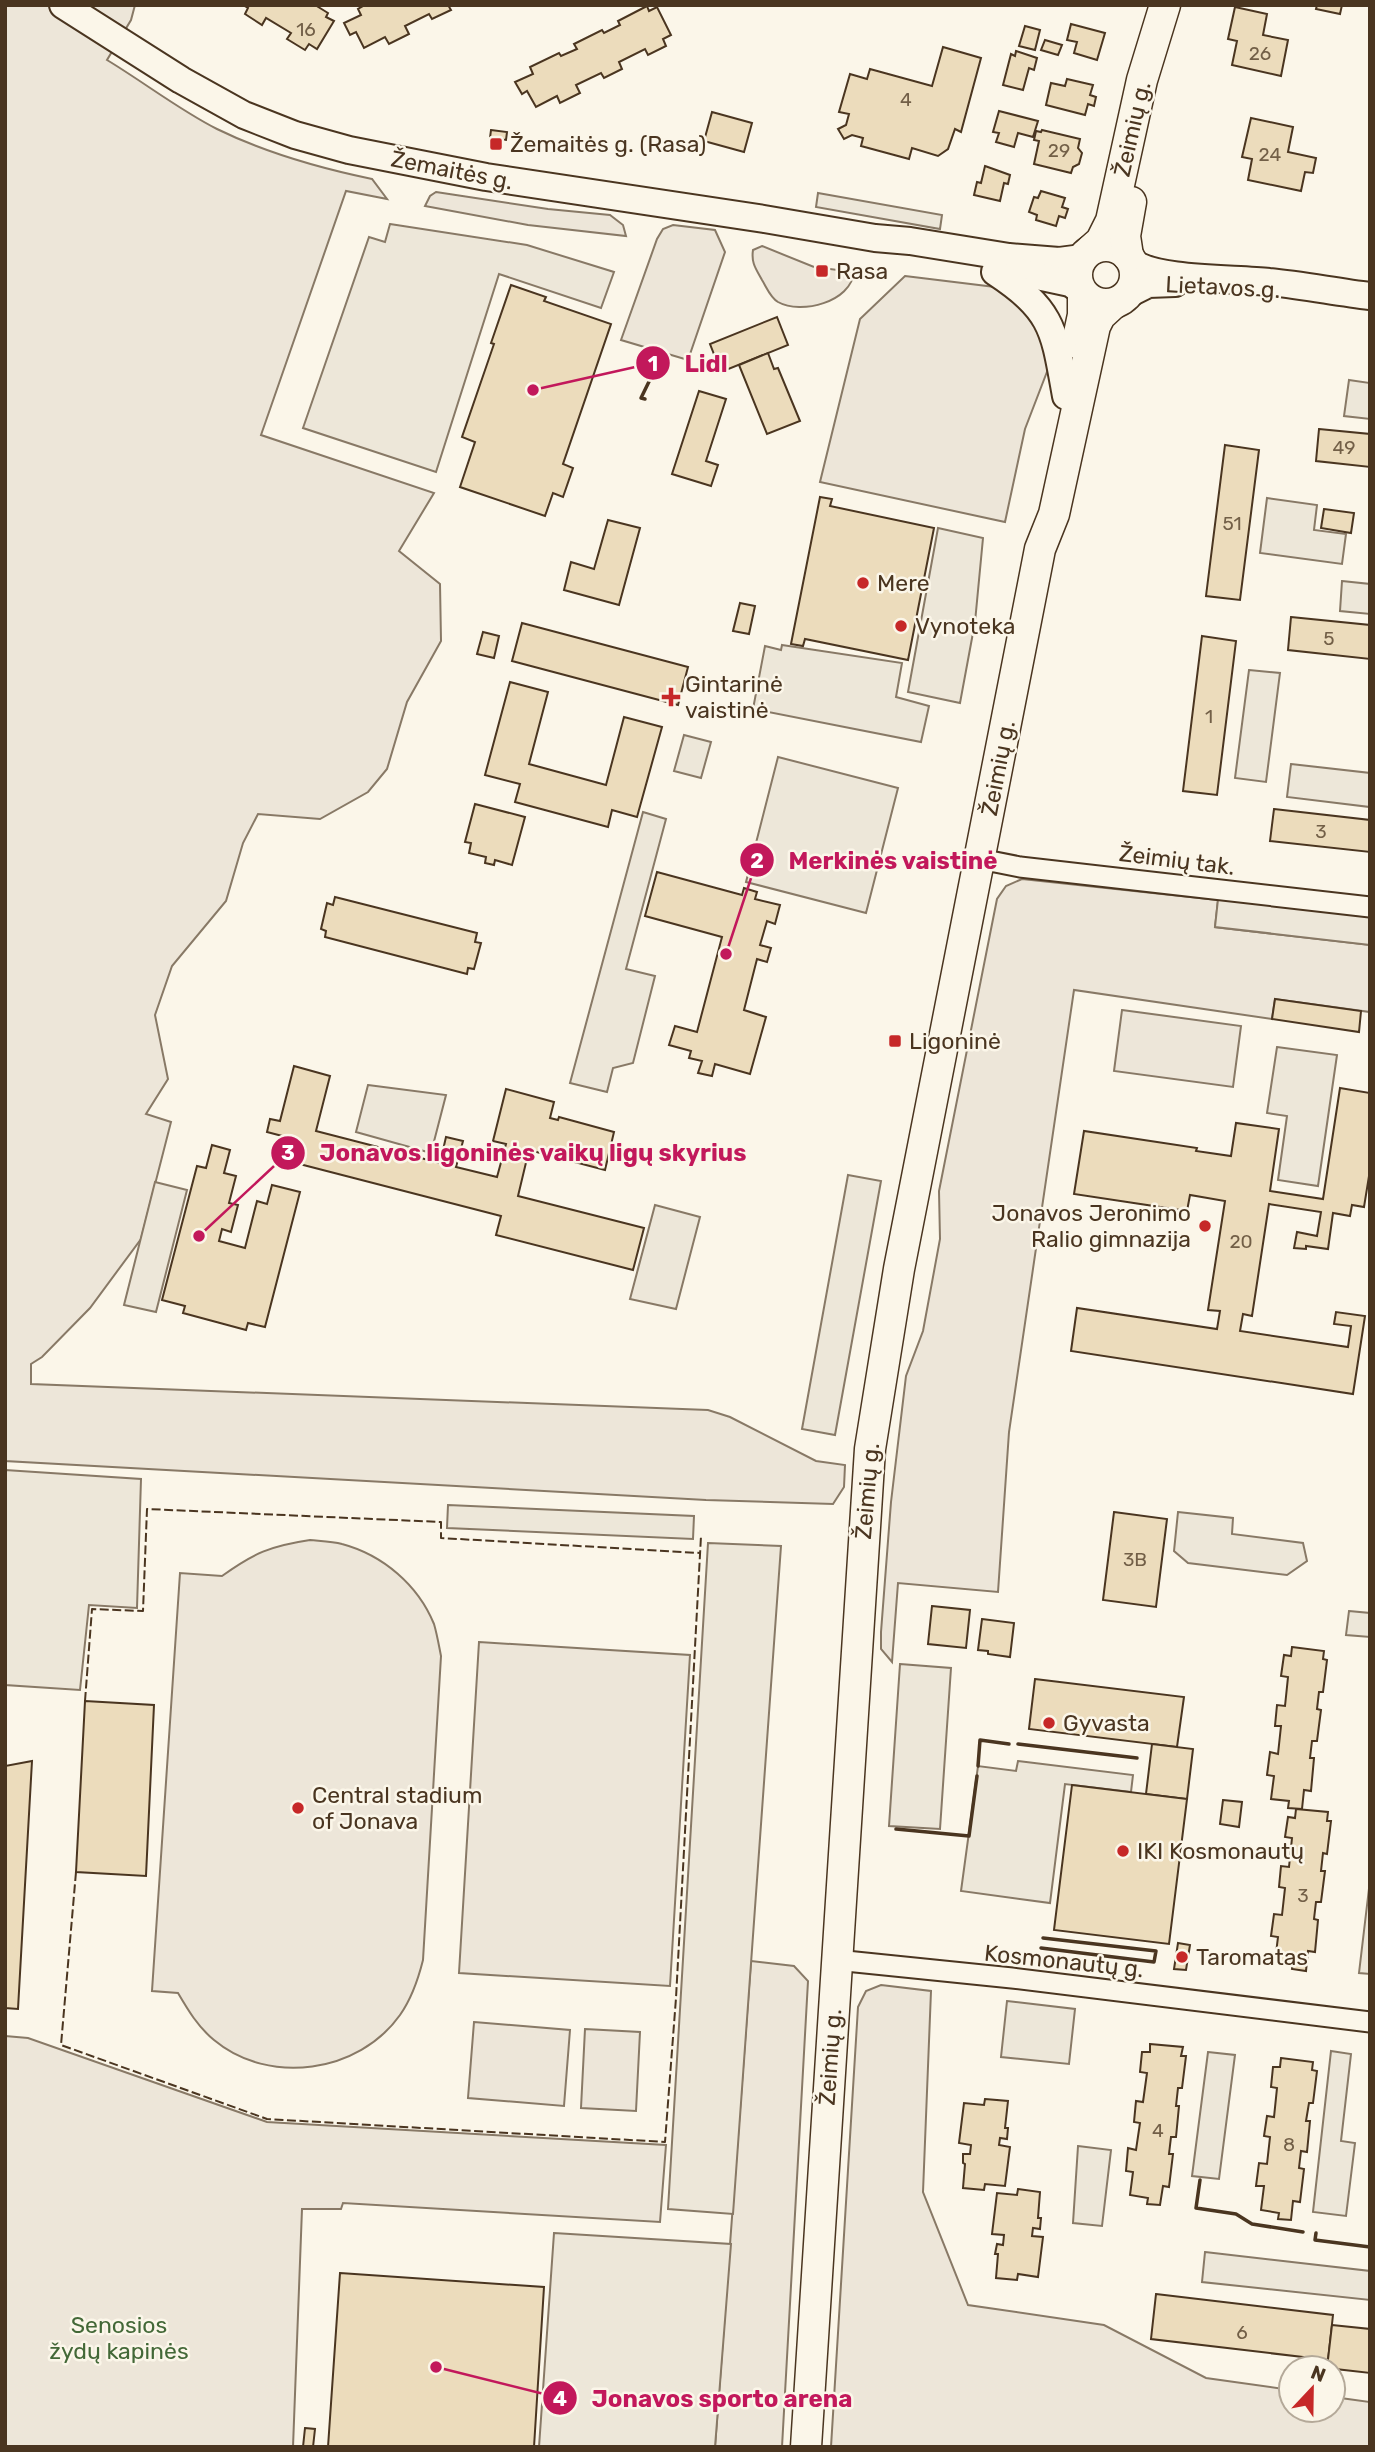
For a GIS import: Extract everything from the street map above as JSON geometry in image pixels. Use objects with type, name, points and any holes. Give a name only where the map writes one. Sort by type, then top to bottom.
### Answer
[{"type":"main road","name":"Žemaitės g.","points":[[63,5],[181,80],[244,115],[295,135],[349,150],[486,177],[764,219],[875,239],[910,241],[1009,257],[1059,261],[1087,253]]},
{"type":"main road","name":"Žeimių g.","points":[[1040,549],[1054,514],[1090,349],[1100,316],[1121,298],[1135,275],[1125,236],[1156,81],[1166,5]]},
{"type":"main road","name":"Žeimių g.","points":[[806,2447],[870,1449],[899,1269],[1040,549],[1041,511],[1083,315],[1077,270],[1087,253],[1101,241],[1111,221],[1142,80],[1166,5]]},
{"type":"main road","points":[[1090,349],[1103,330],[1121,314],[1183,280],[1160,263],[1142,244],[1131,198]]},
{"type":"main road","name":"Žemaitės g.","points":[[875,239],[914,252],[1060,281],[1081,292]]},
{"type":"main road","points":[[1087,253],[1111,247],[1130,259]]},
{"type":"main road","name":"Lietavos g.","points":[[1130,259],[1141,268],[1183,280],[1273,291],[1319,290],[1370,296]]},
{"type":"main road","points":[[988,267],[1033,300],[1047,320],[1057,347],[1066,396]]},
{"type":"main road","name":"Lietavos g.","points":[[1121,298],[1148,284],[1183,280]]},
{"type":"main road","points":[[1081,292],[1094,302],[1121,298]]},
{"type":"street","name":"Žeimių tak.","points":[[980,859],[1020,867],[1370,907]]},
{"type":"street","name":"Kosmonautų g.","points":[[836,1960],[1370,2022]]},
{"type":"green space","points":[[5,5],[135,5],[131,20],[107,60],[190,114],[236,138],[293,159],[372,179],[387,199],[346,191],[261,435],[434,493],[399,551],[440,584],[441,641],[407,702],[387,769],[368,792],[320,819],[258,814],[243,843],[226,901],[172,966],[155,1015],[168,1079],[146,1114],[171,1122],[141,1239],[90,1308],[42,1357],[31,1364],[31,1384],[708,1410],[730,1417],[816,1461],[845,1465],[844,1487],[833,1504],[706,1500],[5,1461]]},
{"type":"green space","points":[[436,192],[548,209],[610,215],[623,225],[626,236],[528,225],[425,206],[430,196]]},
{"type":"green space","points":[[673,225],[715,230],[725,252],[688,360],[621,340],[657,239],[663,229]]},
{"type":"green space","points":[[762,246],[814,267],[854,272],[851,282],[835,298],[824,303],[799,307],[778,302],[769,292],[753,262],[753,250]]},
{"type":"green space","points":[[905,276],[995,287],[1040,319],[1050,364],[1025,429],[1005,522],[820,482],[860,319]]},
{"type":"green space","points":[[1022,879],[1218,900],[1215,927],[1370,945],[1370,1012],[1275,999],[1272,1019],[1074,990],[1009,1432],[998,1592],[898,1583],[892,1662],[881,1649],[881,1632],[891,1502],[906,1376],[923,1331],[940,1239],[939,1191],[997,899],[1006,886]]},
{"type":"green space","points":[[1122,1010],[1241,1026],[1233,1087],[1114,1071]]},
{"type":"green space","name":"Central stadium of Jonava","points":[[310,1540],[338,1543],[357,1549],[385,1564],[409,1584],[434,1624],[441,1656],[423,1960],[414,1989],[400,2015],[382,2035],[361,2050],[338,2061],[312,2067],[286,2068],[260,2064],[236,2055],[203,2030],[178,1993],[152,1991],[180,1573],[222,1576],[263,1552]]},
{"type":"green space","points":[[479,1642],[690,1655],[670,1986],[459,1973]]},
{"type":"green space","points":[[751,1961],[794,1966],[808,1981],[782,2447],[715,2447]]},
{"type":"green space","points":[[881,1985],[931,1991],[923,2192],[968,2305],[1104,2325],[1206,2378],[1277,2388],[1277,2424],[1347,2424],[1347,2399],[1370,2402],[1370,2447],[831,2447],[858,2007],[866,1991]]},
{"type":"green space","points":[[474,2022],[570,2030],[564,2106],[468,2098]]},
{"type":"green space","points":[[585,2029],[640,2032],[636,2111],[581,2108]]},
{"type":"green space","name":"Senosios žydų kapinės","points":[[5,2036],[28,2038],[267,2122],[666,2145],[660,2222],[343,2203],[341,2209],[302,2209],[293,2447],[5,2447]]},
{"type":"shaded area","points":[[818,193],[942,215],[940,229],[816,207]]},
{"type":"shaded area","points":[[390,224],[527,245],[614,272],[601,308],[499,274],[436,472],[303,428],[369,237],[385,242]]},
{"type":"shaded area","points":[[1349,380],[1370,383],[1370,419],[1344,416]]},
{"type":"shaded area","points":[[1267,498],[1317,505],[1314,530],[1346,534],[1342,564],[1260,553]]},
{"type":"shaded area","points":[[938,528],[983,538],[975,622],[960,703],[908,692]]},
{"type":"shaded area","points":[[1342,581],[1370,584],[1370,614],[1340,611]]},
{"type":"shaded area","points":[[782,645],[902,663],[896,697],[929,706],[921,742],[753,709],[765,646],[781,650]]},
{"type":"shaded area","points":[[1249,670],[1280,673],[1266,782],[1235,778]]},
{"type":"shaded area","points":[[684,735],[711,742],[701,778],[674,771]]},
{"type":"shaded area","points":[[778,757],[898,788],[866,913],[746,882]]},
{"type":"shaded area","points":[[1291,764],[1370,773],[1370,807],[1287,797]]},
{"type":"shaded area","points":[[643,812],[666,819],[626,969],[655,976],[633,1063],[613,1068],[607,1092],[570,1083]]},
{"type":"shaded area","points":[[1219,890],[1370,907],[1370,945],[1215,927]]},
{"type":"shaded area","points":[[1277,1047],[1337,1055],[1318,1186],[1278,1180],[1287,1116],[1267,1113]]},
{"type":"shaded area","points":[[368,1085],[446,1095],[431,1153],[356,1132]]},
{"type":"shaded area","points":[[848,1175],[881,1181],[835,1435],[802,1429]]},
{"type":"shaded area","points":[[155,1182],[187,1190],[156,1312],[124,1305]]},
{"type":"shaded area","points":[[655,1205],[700,1217],[676,1309],[630,1299]]},
{"type":"shaded area","points":[[5,1470],[141,1479],[137,1608],[89,1605],[80,1690],[5,1685]]},
{"type":"shaded area","points":[[448,1505],[694,1516],[693,1539],[447,1528]]},
{"type":"shaded area","points":[[1178,1512],[1233,1518],[1232,1534],[1303,1543],[1307,1561],[1287,1575],[1188,1563],[1174,1551]]},
{"type":"shaded area","points":[[708,1543],[781,1546],[733,2214],[668,2209]]},
{"type":"shaded area","points":[[1349,1611],[1370,1613],[1370,1637],[1346,1635]]},
{"type":"shaded area","points":[[900,1664],[951,1668],[940,1829],[889,1826]]},
{"type":"shaded area","points":[[1018,1761],[1133,1775],[1131,1792],[1065,1784],[1050,1903],[961,1891],[978,1766],[1016,1771]]},
{"type":"shaded area","points":[[1370,1880],[1370,1974],[1359,1973]]},
{"type":"shaded area","points":[[1007,2001],[1075,2009],[1069,2064],[1001,2057]]},
{"type":"shaded area","points":[[1331,2051],[1351,2054],[1341,2141],[1355,2143],[1346,2216],[1313,2212]]},
{"type":"shaded area","points":[[1208,2052],[1235,2055],[1219,2179],[1192,2176]]},
{"type":"shaded area","points":[[1078,2146],[1111,2150],[1102,2226],[1073,2223]]},
{"type":"shaded area","points":[[554,2233],[731,2244],[715,2447],[539,2447]]},
{"type":"shaded area","points":[[1205,2252],[1370,2271],[1370,2300],[1202,2282]]},
{"type":"building","points":[[243,5],[315,5],[328,13],[326,17],[334,21],[317,49],[309,44],[305,50],[287,39],[291,33],[266,18],[262,25],[245,14],[248,8]]},
{"type":"building","points":[[365,5],[448,5],[451,10],[432,19],[429,14],[405,26],[409,34],[389,44],[385,37],[364,48],[356,32],[350,35],[344,23],[361,15],[358,9]]},
{"type":"building","points":[[1317,5],[1342,5],[1340,14],[1316,9]]},
{"type":"building","points":[[647,6],[649,11],[657,7],[671,35],[663,39],[666,46],[648,55],[645,49],[619,62],[622,69],[604,78],[601,73],[576,85],[580,93],[560,103],[557,96],[536,107],[527,91],[522,94],[515,82],[533,74],[530,67],[559,53],[561,56],[577,49],[574,44],[602,30],[604,33],[620,25],[618,21]]},
{"type":"building","points":[[1235,7],[1267,14],[1263,35],[1288,40],[1281,76],[1232,65],[1237,41],[1228,39]]},
{"type":"building","points":[[1071,24],[1105,33],[1097,60],[1074,53],[1077,42],[1067,40]]},
{"type":"building","points":[[1025,26],[1040,30],[1035,50],[1019,46]]},
{"type":"building","points":[[1045,40],[1062,45],[1058,55],[1041,50]]},
{"type":"building","points":[[943,47],[981,58],[961,132],[955,129],[948,149],[938,156],[912,148],[909,159],[861,146],[863,138],[852,135],[844,139],[838,129],[846,125],[849,114],[839,112],[850,74],[867,79],[870,69],[932,86]]},
{"type":"building","points":[[1016,51],[1037,58],[1034,70],[1029,68],[1023,90],[1003,85],[1011,54],[1015,56]]},
{"type":"building","points":[[1067,79],[1093,85],[1090,95],[1096,97],[1094,106],[1088,104],[1085,115],[1046,105],[1051,83],[1065,86]]},
{"type":"building","points":[[999,111],[1038,121],[1033,137],[1018,133],[1014,147],[996,142],[999,133],[993,132]]},
{"type":"building","points":[[712,112],[752,123],[744,152],[704,141]]},
{"type":"building","points":[[1251,118],[1293,127],[1288,152],[1316,158],[1313,173],[1305,172],[1301,191],[1248,180],[1252,159],[1242,157]]},
{"type":"building","points":[[491,130],[507,132],[506,140],[490,138]]},
{"type":"building","points":[[1036,131],[1080,139],[1078,148],[1082,153],[1079,164],[1073,167],[1071,173],[1034,164],[1039,141],[1034,140]]},
{"type":"building","points":[[985,166],[1010,175],[1008,184],[1004,183],[1000,201],[974,195],[977,182],[981,183]]},
{"type":"building","points":[[1041,191],[1065,198],[1062,207],[1068,209],[1065,218],[1059,216],[1056,226],[1036,220],[1037,215],[1029,212],[1034,197],[1038,198]]},
{"type":"building","points":[[511,285],[546,297],[544,301],[611,324],[563,464],[573,468],[563,497],[553,493],[545,516],[460,487],[475,442],[462,437]]},
{"type":"building","points":[[777,317],[788,345],[721,372],[710,344]]},
{"type":"building","points":[[768,353],[774,369],[778,368],[800,421],[767,434],[739,365]]},
{"type":"building","points":[[699,391],[726,399],[706,461],[718,465],[711,486],[672,474]]},
{"type":"building","points":[[1319,429],[1370,434],[1370,467],[1316,461]]},
{"type":"building","points":[[1225,445],[1259,450],[1240,600],[1206,596]]},
{"type":"building","name":"Mere","points":[[820,497],[832,499],[830,506],[934,528],[908,660],[805,639],[803,646],[791,644]]},
{"type":"building","points":[[1324,509],[1354,513],[1351,533],[1321,528]]},
{"type":"building","points":[[608,520],[640,528],[619,605],[564,590],[571,562],[594,569]]},
{"type":"building","points":[[740,603],[755,606],[749,634],[733,631]]},
{"type":"building","points":[[1291,617],[1370,625],[1370,659],[1288,650]]},
{"type":"building","points":[[522,623],[688,667],[678,705],[512,661]]},
{"type":"building","points":[[483,632],[499,636],[494,658],[477,654]]},
{"type":"building","points":[[1202,636],[1236,641],[1217,795],[1183,791]]},
{"type":"building","points":[[510,682],[548,692],[529,764],[606,785],[624,717],[662,727],[637,817],[612,810],[608,827],[515,802],[520,784],[485,775]]},
{"type":"building","points":[[475,804],[525,817],[512,865],[495,860],[494,865],[485,863],[486,857],[469,853],[471,843],[465,842]]},
{"type":"building","points":[[1274,809],[1370,820],[1370,852],[1270,841]]},
{"type":"building","points":[[657,872],[742,895],[744,888],[757,892],[755,899],[780,905],[775,924],[767,921],[760,945],[771,948],[767,962],[757,959],[744,1010],[766,1017],[750,1074],[715,1064],[712,1076],[698,1073],[702,1061],[689,1058],[691,1051],[669,1045],[675,1026],[697,1032],[722,937],[645,916]]},
{"type":"building","points":[[335,897],[477,933],[475,942],[481,943],[474,969],[468,968],[467,974],[325,937],[326,931],[321,929],[327,903],[333,905]]},
{"type":"building","points":[[1275,999],[1361,1011],[1359,1032],[1272,1019]]},
{"type":"building","points":[[294,1066],[330,1076],[316,1131],[440,1163],[446,1137],[463,1141],[456,1167],[497,1177],[506,1144],[493,1141],[506,1089],[554,1102],[550,1118],[558,1120],[559,1117],[614,1132],[605,1170],[529,1150],[518,1196],[644,1228],[633,1270],[496,1235],[501,1216],[284,1160],[290,1138],[267,1132],[270,1119],[280,1121]]},
{"type":"building","points":[[1340,1088],[1370,1093],[1370,1170],[1364,1207],[1352,1205],[1350,1216],[1333,1213],[1328,1249],[1306,1246],[1306,1249],[1294,1248],[1297,1232],[1317,1236],[1321,1212],[1269,1204],[1252,1316],[1243,1314],[1240,1331],[1348,1347],[1351,1326],[1334,1324],[1336,1312],[1365,1316],[1353,1394],[1071,1351],[1077,1308],[1217,1329],[1220,1311],[1208,1310],[1225,1201],[1190,1195],[1187,1211],[1074,1194],[1084,1131],[1197,1148],[1196,1151],[1231,1156],[1236,1123],[1279,1129],[1270,1191],[1323,1199]]},
{"type":"building","points":[[212,1145],[230,1150],[224,1173],[236,1176],[229,1203],[238,1205],[231,1232],[222,1229],[219,1241],[245,1248],[257,1201],[267,1204],[272,1185],[300,1192],[265,1327],[248,1323],[246,1330],[183,1313],[185,1306],[162,1300],[197,1166],[206,1168]]},
{"type":"building","points":[[1114,1512],[1167,1519],[1156,1607],[1103,1600]]},
{"type":"building","points":[[932,1606],[970,1610],[966,1648],[928,1644]]},
{"type":"building","points":[[982,1619],[1014,1623],[1010,1657],[978,1650]]},
{"type":"building","points":[[1292,1647],[1324,1651],[1323,1659],[1327,1660],[1323,1692],[1319,1692],[1317,1709],[1321,1710],[1317,1741],[1312,1741],[1310,1758],[1314,1758],[1311,1791],[1304,1790],[1302,1809],[1288,1808],[1289,1801],[1271,1799],[1274,1776],[1267,1775],[1270,1752],[1278,1754],[1281,1726],[1275,1726],[1277,1705],[1285,1706],[1288,1677],[1281,1676],[1284,1655],[1291,1656]]},
{"type":"building","points":[[1035,1679],[1184,1697],[1177,1747],[1029,1729]]},
{"type":"building","points":[[85,1701],[154,1705],[146,1876],[76,1872]]},
{"type":"building","points":[[1152,1744],[1193,1749],[1187,1799],[1146,1794]]},
{"type":"building","points":[[32,1761],[18,2009],[5,2008],[5,1766]]},
{"type":"building","name":"IKI Kosmonautų","points":[[1072,1785],[1187,1799],[1169,1944],[1054,1930]]},
{"type":"building","points":[[1223,1800],[1242,1802],[1239,1827],[1220,1824]]},
{"type":"building","points":[[1296,1809],[1328,1812],[1327,1821],[1331,1821],[1327,1854],[1323,1853],[1321,1871],[1325,1871],[1321,1902],[1316,1902],[1314,1919],[1318,1920],[1315,1952],[1308,1951],[1306,1971],[1292,1969],[1293,1963],[1275,1961],[1278,1937],[1271,1936],[1274,1914],[1282,1915],[1285,1888],[1279,1887],[1281,1866],[1289,1867],[1292,1838],[1285,1837],[1288,1817],[1295,1818]]},
{"type":"building","name":"Taromatas","points":[[1178,1943],[1190,1945],[1186,1970],[1174,1969]]},
{"type":"building","points":[[1150,2044],[1183,2047],[1181,2056],[1186,2056],[1182,2088],[1178,2088],[1176,2137],[1171,2137],[1169,2154],[1173,2154],[1169,2187],[1163,2186],[1160,2205],[1147,2204],[1148,2198],[1130,2195],[1133,2172],[1126,2171],[1128,2148],[1136,2150],[1140,2123],[1134,2122],[1136,2101],[1143,2102],[1147,2073],[1140,2072],[1142,2052],[1150,2052]]},
{"type":"building","points":[[1281,2058],[1313,2062],[1312,2070],[1317,2071],[1313,2103],[1309,2103],[1306,2121],[1310,2121],[1307,2152],[1301,2151],[1299,2168],[1304,2169],[1300,2202],[1293,2201],[1291,2220],[1278,2219],[1279,2213],[1261,2210],[1264,2186],[1256,2186],[1259,2163],[1267,2164],[1270,2137],[1264,2136],[1267,2116],[1274,2117],[1277,2088],[1271,2087],[1273,2067],[1280,2067]]},
{"type":"building","points":[[985,2099],[1008,2101],[1005,2128],[1008,2128],[1007,2139],[1000,2138],[999,2145],[1010,2147],[1005,2186],[985,2184],[984,2190],[963,2188],[963,2154],[970,2154],[971,2145],[959,2143],[964,2103],[984,2105]]},
{"type":"building","points":[[1018,2189],[1040,2192],[1040,2229],[1033,2228],[1032,2236],[1043,2237],[1038,2277],[1018,2274],[1017,2280],[996,2278],[998,2254],[995,2254],[997,2244],[1003,2245],[1004,2235],[992,2234],[997,2193],[1017,2195]]},
{"type":"building","points":[[340,2273],[544,2287],[534,2447],[328,2447]]},
{"type":"building","points":[[1156,2294],[1333,2315],[1329,2354],[1277,2354],[1151,2339]]},
{"type":"building","points":[[1332,2325],[1370,2329],[1370,2373],[1347,2370],[1347,2354],[1329,2354]]},
{"type":"building","points":[[305,2428],[315,2429],[313,2447],[303,2447]]},
{"type":"fence","points":[[85,1701],[92,1609],[143,1611],[147,1509],[441,1522],[441,1538],[700,1553]]},
{"type":"fence","points":[[76,1872],[61,2045],[267,2119],[665,2142],[676,1998],[701,1536]]},
{"type":"wall","points":[[645,399],[641,398],[662,355],[666,357]]},
{"type":"wall","points":[[978,1766],[980,1740],[1009,1744]]},
{"type":"wall","points":[[1018,1744],[1137,1758]]},
{"type":"wall","points":[[896,1829],[969,1836],[977,1776]]},
{"type":"wall","points":[[1041,1948],[1154,1962],[1156,1951],[1043,1938]]},
{"type":"wall","points":[[1200,2180],[1196,2208],[1236,2214],[1252,2224],[1303,2232]]},
{"type":"wall","points":[[1316,2233],[1315,2240],[1370,2247]]},
{"type":"place","name":"Žemaitės g. (Rasa)","points":[[496,144]]},
{"type":"place","name":"Rasa","points":[[822,271]]},
{"type":"place","name":"Lidl","points":[[533,390]]},
{"type":"place","name":"Mere","points":[[863,583]]},
{"type":"place","name":"Vynoteka","points":[[901,626]]},
{"type":"place","name":"Gintarinė vaistinė","points":[[671,697]]},
{"type":"place","name":"Merkinės vaistinė","points":[[726,954]]},
{"type":"place","name":"Ligoninė","points":[[895,1041]]},
{"type":"place","name":"Jonavos Jeronimo Ralio gimnazija","points":[[1205,1226]]},
{"type":"place","name":"Jonavos ligoninės vaikų ligų skyrius","points":[[199,1236]]},
{"type":"place","name":"Gyvasta","points":[[1049,1723]]},
{"type":"place","name":"Central stadium of Jonava","points":[[298,1808]]},
{"type":"place","name":"IKI Kosmonautų","points":[[1123,1851]]},
{"type":"place","name":"Taromatas","points":[[1182,1957]]},
{"type":"place","name":"Jonavos sporto arena","points":[[436,2367]]}]
